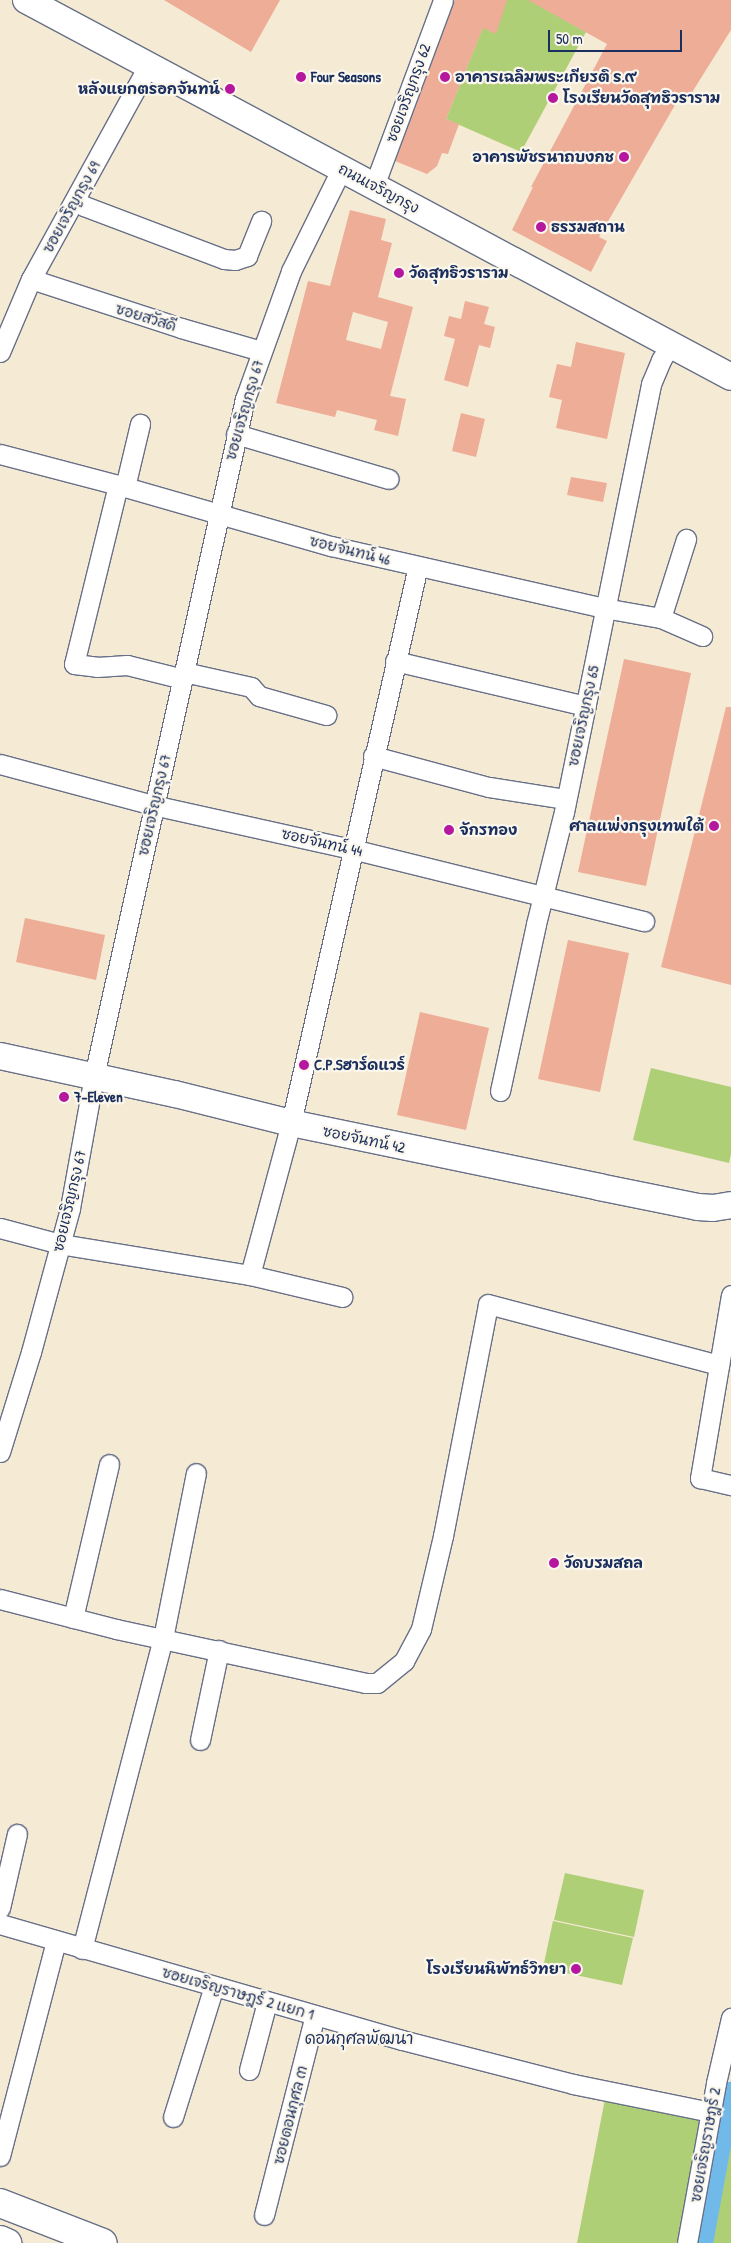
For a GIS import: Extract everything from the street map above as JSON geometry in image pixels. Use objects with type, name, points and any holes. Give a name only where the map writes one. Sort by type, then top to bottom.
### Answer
[{"type":"highway","points":[[0,2202],[103,2243]]},
{"type":"highway","points":[[0,2240],[7,2243]]},
{"type":"main road","name":"ถนนเจริญกรุง","points":[[26,0],[731,377]]},
{"type":"main road","name":"ซอยจันทน์ 42","points":[[0,1056],[94,1076],[291,1123],[698,1207],[713,1208],[731,1205]]},
{"type":"street","name":"ซอยเจริญกรุง 62","points":[[374,186],[443,0]]},
{"type":"street","name":"ซอยเจริญกรุง 69","points":[[0,352],[31,279],[148,66]]},
{"type":"street","name":"ซอยเจริญกรุง 67","points":[[0,1452],[34,1343],[70,1208],[94,1076],[245,399],[291,271],[342,168]]},
{"type":"street","points":[[75,200],[84,206],[224,259],[235,260],[247,256],[261,221]]},
{"type":"street","name":"ซอยสวัสดี","points":[[31,279],[261,351]]},
{"type":"street","name":"ซอยเจริญกรุง 65","points":[[500,1091],[586,706],[604,608],[651,384],[661,360],[672,344]]},
{"type":"street","points":[[140,424],[74,664],[97,667],[127,665],[251,687],[259,696],[326,715]]},
{"type":"street","points":[[236,434],[389,479]]},
{"type":"street","name":"ซอยจันทน์ 46","points":[[0,454],[122,486],[331,546],[604,608],[660,618],[702,636]]},
{"type":"street","points":[[660,618],[686,539]]},
{"type":"street","points":[[250,1275],[291,1123],[373,756],[418,566]]},
{"type":"street","points":[[395,661],[586,706]]},
{"type":"street","points":[[373,756],[489,787],[566,799]]},
{"type":"street","name":"ซอยจันทน์ 44","points":[[0,764],[153,805],[352,849],[644,921]]},
{"type":"street","points":[[0,1228],[60,1244],[250,1275],[342,1297]]},
{"type":"street","points":[[731,1295],[700,1478],[731,1485]]},
{"type":"street","points":[[0,1599],[73,1618],[365,1683],[377,1683],[404,1660],[422,1629],[443,1536],[488,1304],[719,1365]]},
{"type":"street","points":[[73,1618],[110,1464]]},
{"type":"street","points":[[82,1949],[163,1638],[196,1473]]},
{"type":"street","points":[[200,1740],[219,1650]]},
{"type":"street","points":[[0,1908],[17,1834]]},
{"type":"street","name":"ซอยเจริญราษฎร์ 2 แยก 1","points":[[0,1924],[402,2040],[573,2084],[711,2112]]},
{"type":"street","points":[[0,2156],[7,2102],[56,1941]]},
{"type":"street","points":[[173,2117],[214,1986]]},
{"type":"street","points":[[248,2070],[267,2002]]},
{"type":"street","name":"ซอยดอนกุศล ๓","points":[[264,2215],[315,2015]]},
{"type":"street","name":"ซอยเจริญราษฎร์ 2","points":[[687,2243],[711,2112],[731,2018]]},
{"type":"green space","points":[[494,0],[531,0],[586,32],[521,152],[446,119]]},
{"type":"green space","points":[[651,1068],[731,1087],[731,1154],[729,1163],[633,1140]]},
{"type":"green space","points":[[565,1873],[644,1890],[634,1937],[554,1920]]},
{"type":"green space","points":[[553,1921],[633,1938],[622,1985],[543,1968]]},
{"type":"green space","points":[[605,2099],[731,2117],[731,2243],[577,2243]]},
{"type":"building","points":[[164,0],[280,0],[251,52]]},
{"type":"building","name":"อาคารเฉลิมพระเกียรติ ร.๙","points":[[455,0],[507,0],[496,34],[483,28],[446,119],[459,124],[448,154],[442,153],[437,166],[427,174],[395,161]]},
{"type":"building","points":[[528,0],[731,0],[731,30],[686,102],[679,98],[599,237],[607,241],[591,272],[512,230],[533,187],[531,187],[607,44]]},
{"type":"building","points":[[350,210],[386,219],[381,240],[392,243],[378,297],[413,307],[390,396],[406,399],[398,436],[374,430],[377,420],[337,410],[335,417],[276,403],[308,281],[330,286]],"holes":[[[353,312],[388,322],[381,349],[346,340]]]},
{"type":"building","points":[[465,301],[489,307],[484,324],[495,327],[490,348],[479,345],[468,387],[444,380],[455,339],[444,336],[449,316],[461,319]]},
{"type":"building","points":[[576,342],[625,353],[607,439],[556,428],[562,400],[549,397],[557,364],[571,367]]},
{"type":"building","points":[[461,413],[485,419],[476,457],[452,451]]},
{"type":"building","points":[[571,477],[607,483],[603,502],[567,495]]},
{"type":"building","points":[[624,659],[691,673],[646,886],[578,872]]},
{"type":"building","name":"ศาลแพ่งกรุงเทพใต้","points":[[726,707],[731,707],[731,985],[661,967]]},
{"type":"building","points":[[25,918],[105,935],[96,980],[16,962]]},
{"type":"building","points":[[568,940],[629,953],[600,1092],[538,1079]]},
{"type":"building","points":[[420,1012],[489,1028],[466,1130],[397,1115]]},
{"type":"waterway","points":[[703,2243],[731,2091]]},
{"type":"place","name":"Four Seasons","points":[[301,77]]},
{"type":"place","name":"อาคารเฉลิมพระเกียรติ ร.๙","points":[[445,77]]},
{"type":"place","name":"หลังแยกตรอกจันทน์","points":[[230,89]]},
{"type":"place","name":"โรงเรียนวัดสุทธิวราราม","points":[[553,98]]},
{"type":"place","name":"อาคารพัชรนาถบงกช","points":[[624,157]]},
{"type":"place","name":"ธรรมสถาน","points":[[541,227]]},
{"type":"place","name":"วัดสุทธิวราราม","points":[[399,273]]},
{"type":"place","name":"ศาลแพ่งกรุงเทพใต้","points":[[714,826]]},
{"type":"place","name":"จักรทอง","points":[[449,830]]},
{"type":"place","name":"C.P.Sฮาร์ดแวร์","points":[[304,1065]]},
{"type":"place","name":"7-Eleven","points":[[64,1097]]},
{"type":"place","name":"วัดบรมสถล","points":[[554,1563]]},
{"type":"place","name":"โรงเรียนนิพัทธ์วิทยา","points":[[576,1969]]},
{"type":"district","name":"ดอนกุศลพัฒนา","points":[[359,2038]]}]
